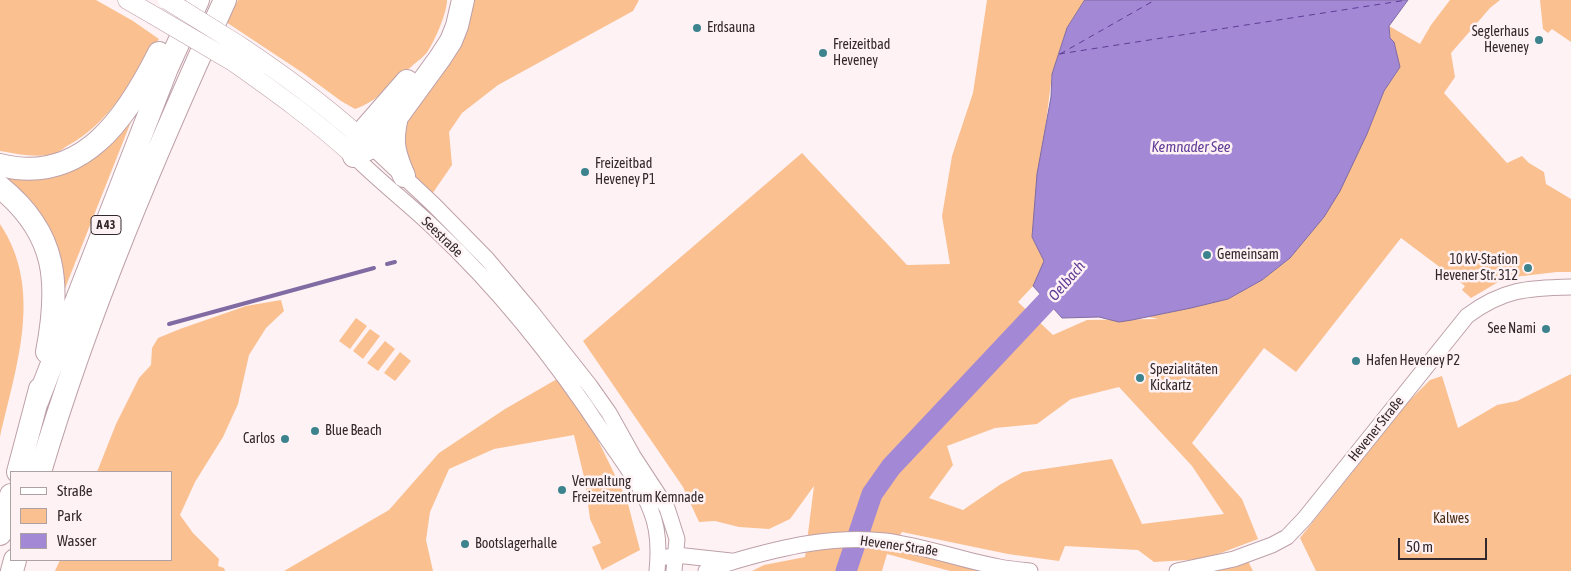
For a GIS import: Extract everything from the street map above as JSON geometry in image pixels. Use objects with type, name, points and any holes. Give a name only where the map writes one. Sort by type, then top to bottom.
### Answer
[{"type":"highway","points":[[0,165],[16,169],[37,169],[55,166],[93,147],[112,130],[143,86],[185,0]]},
{"type":"highway","name":"A 43","points":[[18,471],[37,402],[167,68],[198,0]]},
{"type":"highway","name":"A 43","points":[[40,471],[89,325],[150,169],[225,0]]},
{"type":"highway","points":[[172,118],[202,65],[235,0]]},
{"type":"highway","points":[[362,146],[431,52],[443,29],[450,0]]},
{"type":"highway","points":[[362,146],[397,117],[440,58],[451,41],[457,26],[462,0]]},
{"type":"highway","points":[[397,117],[393,134],[395,155],[404,176]]},
{"type":"highway","points":[[0,186],[23,208],[32,220],[47,247],[54,281],[54,305],[37,402]]},
{"type":"highway","points":[[0,534],[10,499]]},
{"type":"main road","name":"Seestraße","points":[[127,0],[232,62],[284,98],[334,137],[362,146]]},
{"type":"main road","name":"Seestraße","points":[[167,0],[288,78],[335,114],[362,146]]},
{"type":"street","name":"Seestraße","points":[[362,146],[404,176],[441,212],[505,280],[590,386],[609,413],[633,456],[667,508],[677,539],[674,571]]},
{"type":"street","name":"Seestraße","points":[[362,146],[373,175],[436,229],[462,256],[502,299],[560,371],[607,438],[652,512],[656,528],[657,565]]},
{"type":"street","name":"Hevener Straße","points":[[1177,571],[1234,559],[1287,537],[1306,518],[1467,316],[1483,304],[1507,293],[1521,290],[1571,287]]},
{"type":"street","name":"Hevener Straße","points":[[706,571],[789,547],[830,541],[872,540],[928,549],[1000,568],[1030,571]]},
{"type":"street","points":[[657,565],[676,555],[737,561]]},
{"type":"street","points":[[657,565],[674,571]]},
{"type":"green space","points":[[0,0],[96,0],[133,21],[159,39],[130,84],[108,113],[82,136],[54,154],[33,156],[0,151]]},
{"type":"green space","points":[[238,0],[447,0],[440,26],[426,53],[378,97],[355,109],[226,22]]},
{"type":"green space","points":[[472,0],[639,0],[633,11],[498,85],[462,113],[449,132],[452,165],[430,197],[405,174],[401,130]]},
{"type":"green space","points":[[987,0],[1085,0],[1067,28],[1052,74],[1032,237],[1044,261],[1033,286],[1018,302],[1053,335],[1087,320],[1159,319],[1148,317],[1228,299],[1262,280],[1290,258],[1324,217],[1367,134],[1384,91],[1400,67],[1390,38],[1389,26],[1420,44],[1431,25],[1450,0],[1500,0],[1490,8],[1451,53],[1455,77],[1444,93],[1507,163],[1522,156],[1529,163],[1544,172],[1546,184],[1571,199],[1571,272],[1505,278],[1471,298],[1462,290],[1465,286],[1401,238],[1296,372],[1264,348],[1192,443],[1242,499],[1258,539],[1205,559],[1154,562],[1138,550],[1065,546],[1059,561],[1008,554],[902,532],[892,547],[991,571],[950,571],[887,554],[882,571],[752,571],[764,565],[805,557],[814,486],[790,519],[769,529],[739,527],[715,521],[699,522],[683,487],[583,341],[802,153],[907,265],[950,264],[942,216],[952,156],[973,93]],"holes":[[[1119,387],[1192,466],[1224,514],[1142,524],[1112,459],[1023,472],[1001,484],[963,510],[929,498],[953,465],[947,446],[995,428],[1037,424],[1071,399]]]},
{"type":"green space","points":[[1540,0],[1571,0],[1571,42],[1552,29],[1548,33],[1543,29]]},
{"type":"green space","points":[[138,104],[60,301],[5,184],[0,169],[37,173]]},
{"type":"green space","points":[[0,224],[13,249],[21,275],[24,302],[19,356],[0,437]]},
{"type":"green space","points":[[281,300],[284,311],[266,328],[249,355],[238,404],[223,437],[195,482],[180,515],[193,533],[219,559],[218,566],[224,568],[225,571],[55,571],[60,561],[172,561],[172,471],[97,471],[116,424],[139,378],[151,365],[152,348],[158,338],[246,306]]},
{"type":"green space","points":[[356,318],[367,326],[350,349],[339,341]]},
{"type":"green space","points":[[370,329],[380,336],[363,359],[353,351]]},
{"type":"green space","points":[[385,341],[395,349],[378,371],[367,363]]},
{"type":"green space","points":[[400,352],[411,361],[395,381],[384,373]]},
{"type":"green space","name":"Kalwes","points":[[1571,374],[1571,571],[1316,571],[1300,538],[1408,402],[1430,380],[1442,376],[1458,428],[1497,405],[1517,401]]},
{"type":"green space","points":[[557,379],[595,434],[627,500],[640,550],[602,570],[592,547],[601,543],[590,519],[585,481],[574,435],[494,449],[449,469],[430,512],[426,540],[433,571],[284,571],[389,510],[439,453],[505,409]]},
{"type":"green space","points":[[1248,561],[1253,571],[1204,571]]},
{"type":"water","name":"Kemnader See","points":[[1085,0],[1408,0],[1389,26],[1390,38],[1394,42],[1400,67],[1384,91],[1367,134],[1340,191],[1324,217],[1290,258],[1262,280],[1228,299],[1119,322],[1099,317],[1062,318],[1033,286],[1044,261],[1032,237],[1037,174],[1051,97],[1052,74],[1067,28]]},
{"type":"waterway","points":[[387,264],[395,262]]},
{"type":"waterway","points":[[169,324],[374,268]]},
{"type":"waterway","name":"Oelbach","points":[[846,571],[872,494],[891,467],[1066,281]]},
{"type":"ferry route","points":[[1060,54],[1155,0]]},
{"type":"ferry route","points":[[1059,54],[1407,0]]},
{"type":"place","name":"Erdsauna","points":[[697,28]]},
{"type":"place","name":"Seglerhaus Heveney","points":[[1539,40]]},
{"type":"place","name":"Freizeitbad Heveney","points":[[823,53]]},
{"type":"place","name":"Freizeitbad Heveney P1","points":[[585,172]]},
{"type":"place","name":"Gemeinsam","points":[[1207,255]]},
{"type":"place","name":"10 kV-Station Hevener Str. 312","points":[[1528,268]]},
{"type":"place","name":"See Nami","points":[[1546,329]]},
{"type":"place","name":"Hafen Heveney P2","points":[[1356,361]]},
{"type":"place","name":"Spezialitäten Kickartz","points":[[1140,378]]},
{"type":"place","name":"Blue Beach","points":[[315,431]]},
{"type":"place","name":"Carlos","points":[[285,439]]},
{"type":"place","name":"Verwaltung Freizeitzentrum Kemnade","points":[[562,490]]},
{"type":"place","name":"Bootslagerhalle","points":[[465,544]]}]
